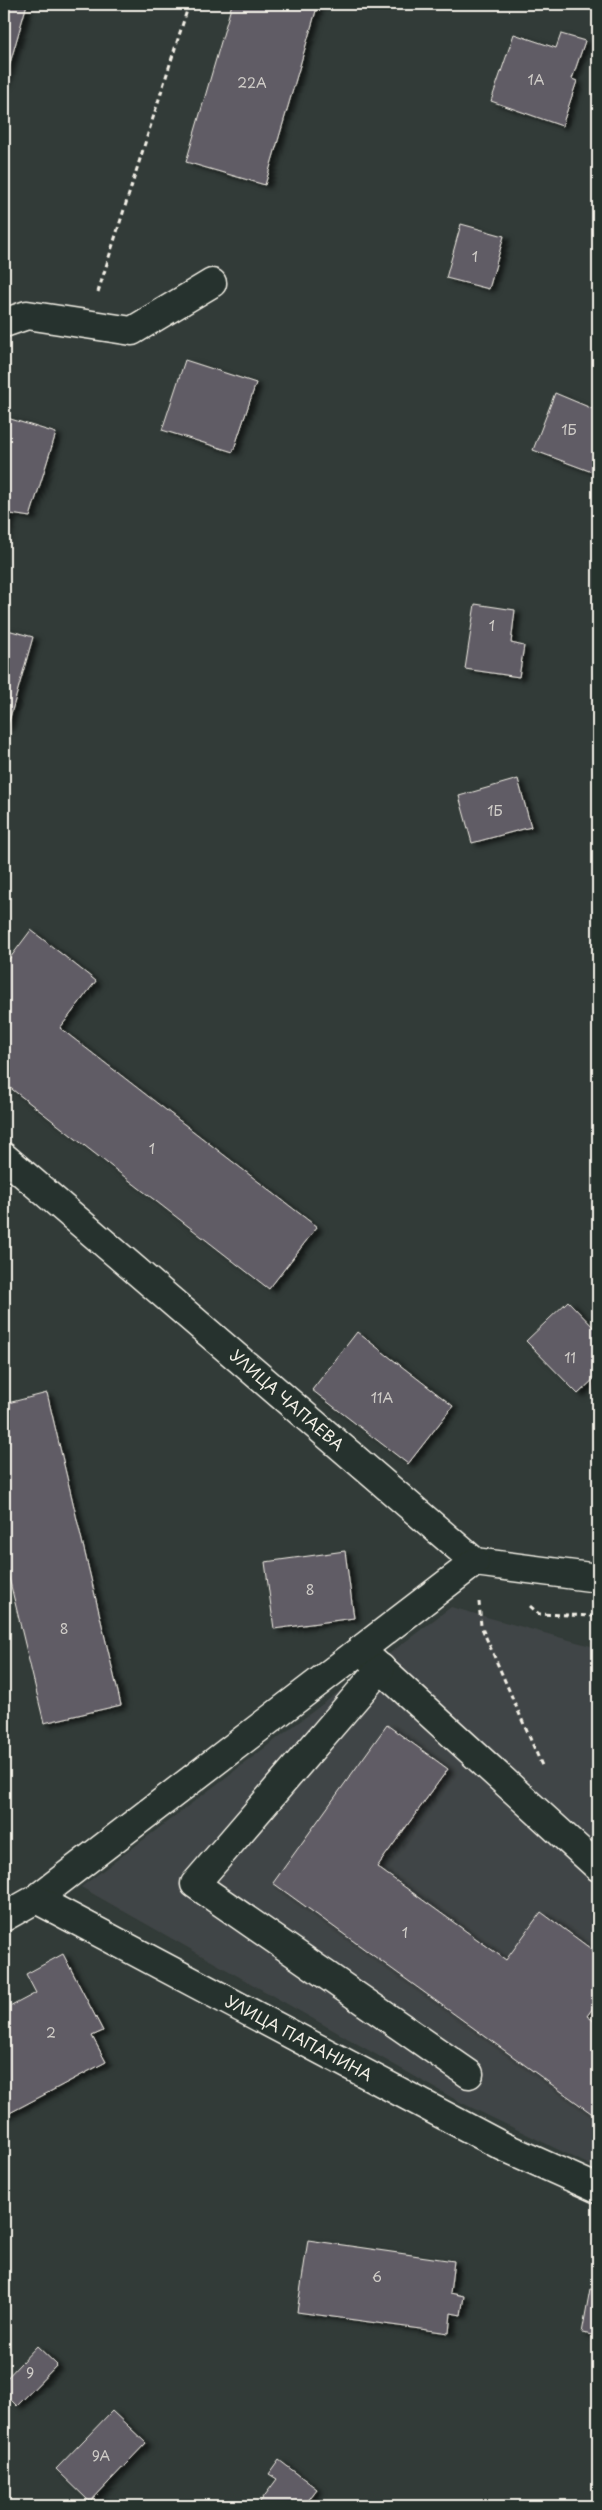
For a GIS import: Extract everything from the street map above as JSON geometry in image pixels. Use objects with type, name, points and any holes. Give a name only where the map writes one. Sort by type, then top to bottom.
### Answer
[{"type":"street","points":[[4,323],[27,315],[132,331],[212,283]]},
{"type":"street","name":"УЛИЦА ЧАПАЕВА","points":[[4,1157],[475,1562]]},
{"type":"street","points":[[4,1917],[36,1899],[475,1562],[598,1578]]},
{"type":"street","points":[[360,1650],[598,1867]]},
{"type":"street","points":[[381,1668],[195,1884],[469,2074]]},
{"type":"street","name":"УЛИЦА ПАПАНИНА","points":[[36,1899],[502,2146],[598,2189]]},
{"type":"path","points":[[87,324],[189,4]]},
{"type":"path","points":[[475,1562],[481,1626],[547,1777]]},
{"type":"shaded area","points":[[451,1607],[598,1648],[598,2169],[458,2101],[81,1887]]},
{"type":"building","points":[[4,4],[27,4],[4,84]]},
{"type":"building","points":[[232,4],[318,4],[265,185],[186,162]]},
{"type":"building","points":[[514,34],[556,48],[561,34],[585,41],[572,79],[577,81],[562,126],[491,101]]},
{"type":"building","points":[[461,224],[504,236],[489,289],[446,278]]},
{"type":"building","points":[[185,360],[256,383],[233,452],[162,430]]},
{"type":"building","points":[[555,393],[598,411],[598,455],[592,472],[533,450]]},
{"type":"building","points":[[4,417],[56,433],[30,517],[11,514],[4,538]]},
{"type":"building","points":[[475,604],[515,610],[511,643],[524,646],[519,677],[465,669]]},
{"type":"building","points":[[4,629],[33,637],[7,728],[4,727]]},
{"type":"building","points":[[518,779],[531,827],[472,843],[459,796]]},
{"type":"building","points":[[31,930],[96,981],[60,1028],[317,1227],[269,1289],[4,1083],[4,966]]},
{"type":"building","points":[[568,1301],[598,1332],[598,1375],[578,1394],[526,1341]]},
{"type":"building","points":[[357,1332],[453,1406],[408,1464],[312,1390]]},
{"type":"building","points":[[47,1393],[121,1705],[44,1723],[4,1557],[4,1404]]},
{"type":"building","points":[[345,1551],[354,1618],[274,1629],[265,1562]]},
{"type":"building","points":[[387,1725],[448,1769],[377,1867],[506,1960],[541,1912],[598,1954],[598,2001],[587,2016],[598,2024],[598,2118],[273,1883]]},
{"type":"building","points":[[63,1954],[103,2031],[92,2036],[106,2062],[4,2116],[4,2010],[36,1993],[26,1974]]},
{"type":"building","points":[[308,2240],[454,2261],[450,2293],[464,2296],[461,2315],[451,2313],[449,2333],[297,2312]]},
{"type":"building","points":[[590,2289],[598,2290],[598,2336],[582,2333]]},
{"type":"building","points":[[37,2346],[57,2365],[17,2406],[4,2393],[4,2381]]},
{"type":"building","points":[[112,2411],[146,2443],[90,2502],[56,2469]]},
{"type":"building","points":[[279,2460],[317,2489],[304,2506],[257,2506],[277,2479],[269,2474]]}]
